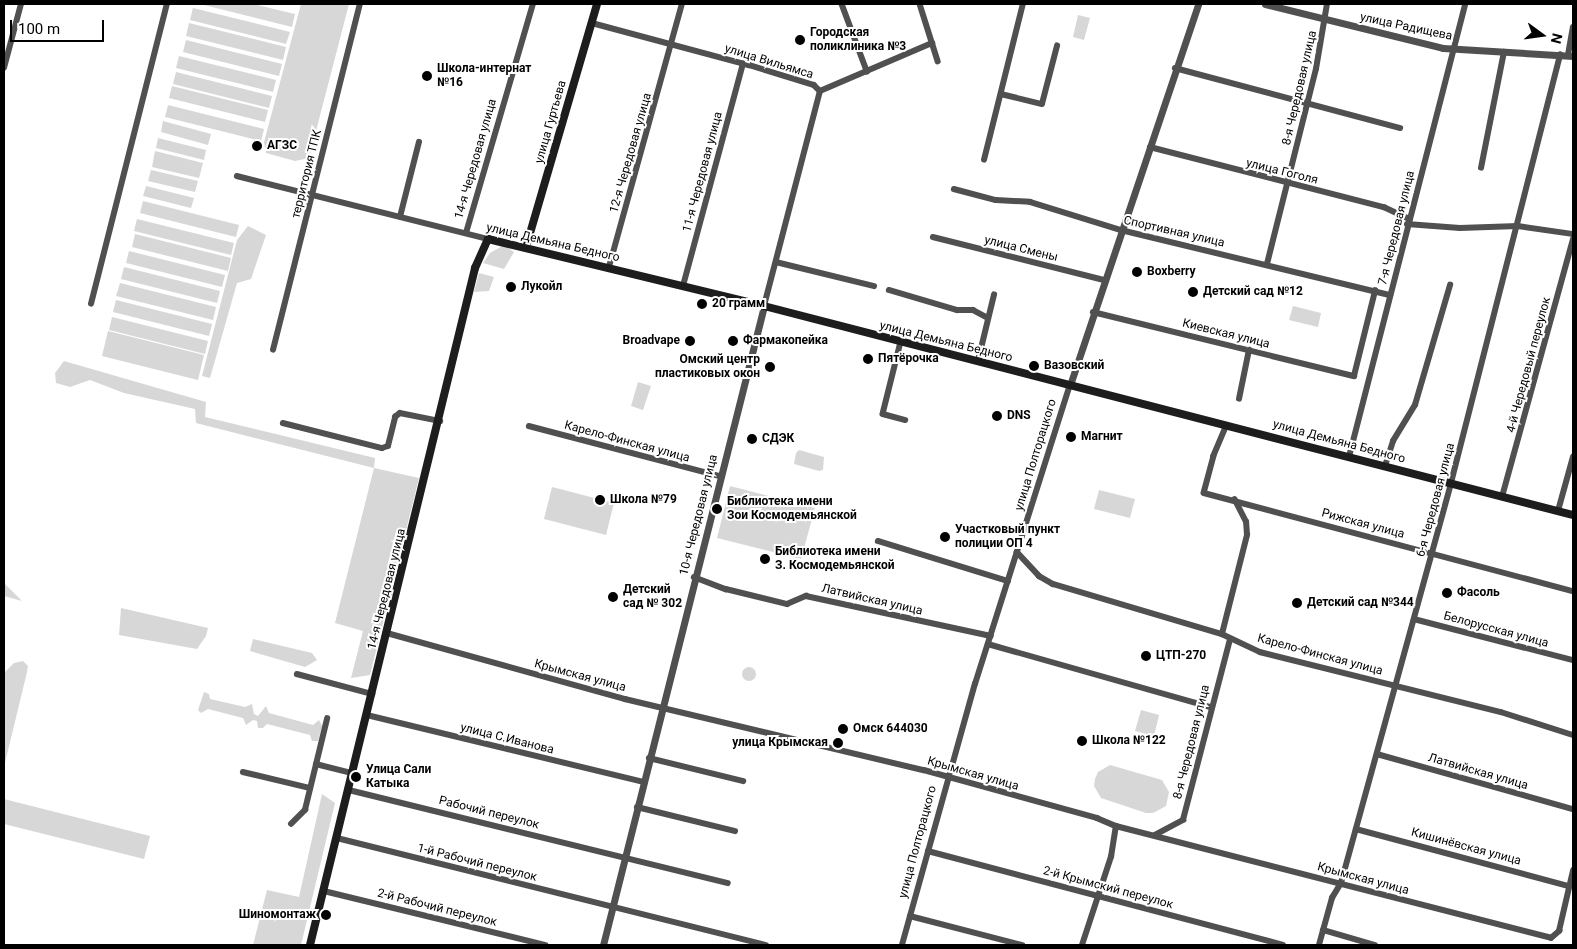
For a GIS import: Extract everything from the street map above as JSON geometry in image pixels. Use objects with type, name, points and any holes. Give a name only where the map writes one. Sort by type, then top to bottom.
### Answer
[{"type":"main road","name":"улица Гуртьева","points":[[526,247],[597,4]]},
{"type":"main road","name":"улица Демьяна Бедного","points":[[488,239],[764,306],[1573,515]]},
{"type":"main road","name":"14-я Чередовая улица","points":[[313,945],[324,891],[440,421],[475,268],[488,239]]},
{"type":"street","points":[[4,68],[21,4]]},
{"type":"street","points":[[91,304],[167,4]]},
{"type":"street","name":"территория ТПК","points":[[273,350],[360,4]]},
{"type":"street","name":"14-я Чередовая улица","points":[[466,234],[533,4]]},
{"type":"street","name":"12-я Чередовая улица","points":[[609,267],[682,4]]},
{"type":"street","points":[[842,4],[867,71]]},
{"type":"street","points":[[920,4],[938,61]]},
{"type":"street","points":[[984,160],[1022,4]]},
{"type":"street","name":"улица Полторацкого","points":[[902,945],[948,778],[988,644],[1093,312],[1198,4]]},
{"type":"street","name":"улица Радищева","points":[[1265,4],[1325,20],[1453,49],[1570,55]]},
{"type":"street","name":"8-я Чередовая улица","points":[[1266,264],[1288,184],[1327,4]]},
{"type":"street","name":"7-я Чередовая улица","points":[[1349,457],[1407,221],[1464,4]]},
{"type":"street","name":"улица Вильямса","points":[[592,23],[814,85],[820,92],[932,43]]},
{"type":"street","points":[[1570,55],[1573,26]]},
{"type":"street","points":[[1000,94],[1042,104],[1057,46]]},
{"type":"street","points":[[1481,168],[1504,52]]},
{"type":"street","name":"6-я Чередовая улица","points":[[1319,945],[1332,898],[1341,883],[1452,483],[1560,55]]},
{"type":"street","name":"11-я Чередовая улица","points":[[683,286],[743,64]]},
{"type":"street","points":[[1176,68],[1306,105],[1400,128]]},
{"type":"street","name":"10-я Чередовая улица","points":[[603,945],[694,577],[820,92]]},
{"type":"street","points":[[400,217],[418,142]]},
{"type":"street","name":"улица Гоголя","points":[[1150,147],[1288,184],[1384,206],[1407,221],[1460,228],[1518,226],[1573,234]]},
{"type":"street","name":"улица Демьяна Бедного","points":[[237,176],[488,239]]},
{"type":"street","name":"Спортивная улица","points":[[954,189],[996,200],[1030,202],[1120,230],[1390,295]]},
{"type":"street","name":"улица Смены","points":[[933,237],[1104,280]]},
{"type":"street","name":"4-й Чередовый переулок","points":[[1502,497],[1573,239]]},
{"type":"street","points":[[776,262],[874,286]]},
{"type":"street","points":[[1385,466],[1392,441],[1415,405],[1450,286]]},
{"type":"street","points":[[889,290],[956,310],[973,310],[988,318]]},
{"type":"street","name":"Киевская улица","points":[[1093,312],[1354,376],[1375,291]]},
{"type":"street","points":[[978,361],[994,295]]},
{"type":"street","points":[[902,342],[883,414],[905,420]]},
{"type":"street","points":[[1239,400],[1249,350]]},
{"type":"street","points":[[283,423],[382,448],[388,446],[395,417],[400,413],[440,421]]},
{"type":"street","name":"Рижская улица","points":[[1227,425],[1214,456],[1204,493],[1573,591]]},
{"type":"street","name":"Карело-Финская улица","points":[[529,426],[720,476]]},
{"type":"street","points":[[1558,511],[1573,457]]},
{"type":"street","points":[[1222,634],[1248,535],[1246,522],[1235,500]]},
{"type":"street","points":[[878,541],[1008,581]]},
{"type":"street","name":"Карело-Финская улица","points":[[1017,552],[1039,576],[1053,584],[1222,634],[1260,652],[1396,685],[1573,735]]},
{"type":"street","name":"Латвийская улица","points":[[694,577],[726,589],[788,604],[806,596],[991,636]]},
{"type":"street","name":"Белорусская улица","points":[[1414,619],[1573,660]]},
{"type":"street","name":"Крымская улица","points":[[387,634],[625,699],[662,706],[948,778],[1097,818],[1116,826],[1551,938],[1559,931],[1569,886]]},
{"type":"street","name":"8-я Чередовая улица","points":[[1154,835],[1183,820],[1230,638]]},
{"type":"street","points":[[988,644],[1211,707]]},
{"type":"street","points":[[297,674],[372,694]]},
{"type":"street","name":"улица С.Иванова","points":[[367,715],[643,782]]},
{"type":"street","points":[[291,824],[305,810],[327,720]]},
{"type":"street","name":"Латвийская улица","points":[[1377,754],[1573,809]]},
{"type":"street","points":[[649,758],[743,781]]},
{"type":"street","points":[[316,764],[353,773]]},
{"type":"street","points":[[243,772],[310,788]]},
{"type":"street","name":"Рабочий переулок","points":[[349,790],[625,856],[728,883]]},
{"type":"street","points":[[637,807],[735,831]]},
{"type":"street","points":[[1082,945],[1099,896],[1115,840],[1116,826]]},
{"type":"street","name":"Кишинёвская улица","points":[[1356,828],[1569,886]]},
{"type":"street","name":"1-й Рабочий переулок","points":[[337,838],[766,945]]},
{"type":"street","name":"2-й Крымский переулок","points":[[928,851],[1283,945]]},
{"type":"street","points":[[1569,886],[1573,871]]},
{"type":"street","name":"2-й Рабочий переулок","points":[[324,891],[545,945]]},
{"type":"street","points":[[910,916],[1022,945]]},
{"type":"street","points":[[1323,930],[1375,945]]},
{"type":"shaded area","points":[[200,4],[253,4],[295,14],[292,27]]},
{"type":"shaded area","points":[[301,4],[349,4],[309,158],[295,161],[266,153],[264,142]]},
{"type":"shaded area","points":[[193,8],[290,32],[286,44],[190,20]]},
{"type":"shaded area","points":[[1078,15],[1090,18],[1084,40],[1073,37]]},
{"type":"shaded area","points":[[189,23],[286,47],[283,60],[186,36]]},
{"type":"shaded area","points":[[186,40],[282,64],[279,76],[183,52]]},
{"type":"shaded area","points":[[179,56],[276,80],[273,92],[176,68]]},
{"type":"shaded area","points":[[176,72],[272,96],[269,108],[173,84]]},
{"type":"shaded area","points":[[172,86],[268,110],[265,122],[169,98]]},
{"type":"shaded area","points":[[168,105],[264,129],[261,141],[165,117]]},
{"type":"shaded area","points":[[163,121],[211,134],[208,145],[161,132]]},
{"type":"shaded area","points":[[158,138],[206,150],[204,160],[156,148]]},
{"type":"shaded area","points":[[155,151],[203,163],[199,178],[152,167]]},
{"type":"shaded area","points":[[151,170],[198,181],[195,192],[148,181]]},
{"type":"shaded area","points":[[146,186],[194,198],[191,208],[143,196]]},
{"type":"shaded area","points":[[143,201],[239,225],[236,237],[140,213]]},
{"type":"shaded area","points":[[137,219],[234,243],[231,255],[134,231]]},
{"type":"shaded area","points":[[248,226],[266,235],[251,279],[237,283],[210,378],[202,376],[237,240]]},
{"type":"shaded area","points":[[135,234],[231,258],[228,271],[132,247]]},
{"type":"shaded area","points":[[504,245],[514,252],[504,269],[483,263],[490,253]]},
{"type":"shaded area","points":[[129,251],[225,275],[222,287],[126,263]]},
{"type":"shaded area","points":[[124,267],[220,291],[217,303],[121,279]]},
{"type":"shaded area","points":[[479,273],[494,277],[489,291],[474,292]]},
{"type":"shaded area","points":[[120,283],[216,307],[213,320],[116,296]]},
{"type":"shaded area","points":[[116,300],[212,324],[209,336],[113,312]]},
{"type":"shaded area","points":[[1293,306],[1321,313],[1318,327],[1289,320]]},
{"type":"shaded area","points":[[112,317],[208,341],[205,354],[109,330]]},
{"type":"shaded area","points":[[108,331],[204,355],[198,380],[102,356]]},
{"type":"shaded area","points":[[64,361],[206,402],[205,417],[375,458],[374,468],[196,423],[195,409],[124,393],[90,380],[70,387],[56,383],[55,373]]},
{"type":"shaded area","points":[[638,382],[651,386],[643,410],[631,406]]},
{"type":"shaded area","points":[[799,450],[824,457],[823,470],[819,471],[794,464],[796,453]]},
{"type":"shaded area","points":[[374,468],[419,478],[370,675],[351,678],[363,631],[335,623]]},
{"type":"shaded area","points":[[730,486],[815,508],[801,559],[717,538]]},
{"type":"shaded area","points":[[552,487],[614,503],[606,535],[544,519]]},
{"type":"shaded area","points":[[1099,490],[1135,499],[1130,518],[1094,509]]},
{"type":"shaded area","points":[[4,583],[22,601],[4,596]]},
{"type":"shaded area","points":[[121,608],[208,628],[206,636],[197,649],[119,635]]},
{"type":"shaded area","points":[[253,639],[312,653],[317,660],[305,667],[250,651]]},
{"type":"shaded area","points":[[23,661],[28,666],[27,672],[4,767],[4,673],[14,663]]},
{"type":"shaded area","points":[[749,667],[754,669],[756,674],[754,679],[749,681],[744,679],[742,674],[744,669]]},
{"type":"shaded area","points":[[204,692],[209,694],[210,699],[245,707],[252,704],[254,714],[258,716],[266,706],[269,713],[313,725],[319,720],[322,726],[318,741],[312,741],[310,735],[267,724],[263,728],[258,728],[257,721],[253,720],[246,725],[243,718],[208,709],[201,713],[198,710]]},
{"type":"shaded area","points":[[1141,710],[1159,715],[1154,736],[1135,731]]},
{"type":"shaded area","points":[[1110,765],[1162,780],[1169,792],[1166,806],[1153,813],[1146,813],[1101,798],[1094,786],[1095,779],[1098,772]]},
{"type":"shaded area","points":[[322,794],[335,803],[301,945],[253,945],[267,890],[299,897]]},
{"type":"shaded area","points":[[4,799],[150,836],[144,859],[4,824]]},
{"type":"place","name":"Городская поликлиника №3","points":[[800,40]]},
{"type":"place","name":"Школа-интернат №16","points":[[427,76]]},
{"type":"place","name":"АГЗС","points":[[257,146]]},
{"type":"place","name":"Boxberry","points":[[1137,272]]},
{"type":"place","name":"Лукойл","points":[[511,287]]},
{"type":"place","name":"Детский сад №12","points":[[1193,292]]},
{"type":"place","name":"20 грамм","points":[[702,304]]},
{"type":"place","name":"Broadvape","points":[[690,341]]},
{"type":"place","name":"Фармакопейка","points":[[733,341]]},
{"type":"place","name":"Пятёрочка","points":[[868,359]]},
{"type":"place","name":"Вазовский","points":[[1034,366]]},
{"type":"place","name":"Омский центр пластиковых окон","points":[[770,367]]},
{"type":"place","name":"DNS","points":[[997,416]]},
{"type":"place","name":"Магнит","points":[[1071,437]]},
{"type":"place","name":"СДЭК","points":[[752,439]]},
{"type":"place","name":"Школа №79","points":[[600,500]]},
{"type":"place","name":"Библиотека имени Зои Космодемьянской","points":[[717,509]]},
{"type":"place","name":"Участковый пункт полиции ОП 4","points":[[945,537]]},
{"type":"place","name":"Библиотека имени З. Космодемьянской","points":[[765,559]]},
{"type":"place","name":"Фасоль","points":[[1447,593]]},
{"type":"place","name":"Детский сад № 302","points":[[613,597]]},
{"type":"place","name":"Детский сад №344","points":[[1297,603]]},
{"type":"place","name":"ЦТП-270","points":[[1146,656]]},
{"type":"place","name":"Омск 644030","points":[[843,729]]},
{"type":"place","name":"Школа №122","points":[[1082,741]]},
{"type":"place","name":"улица Крымская","points":[[838,743]]},
{"type":"place","name":"Улица Сали Катыка","points":[[356,777]]},
{"type":"place","name":"Шиномонтаж","points":[[326,915]]}]
